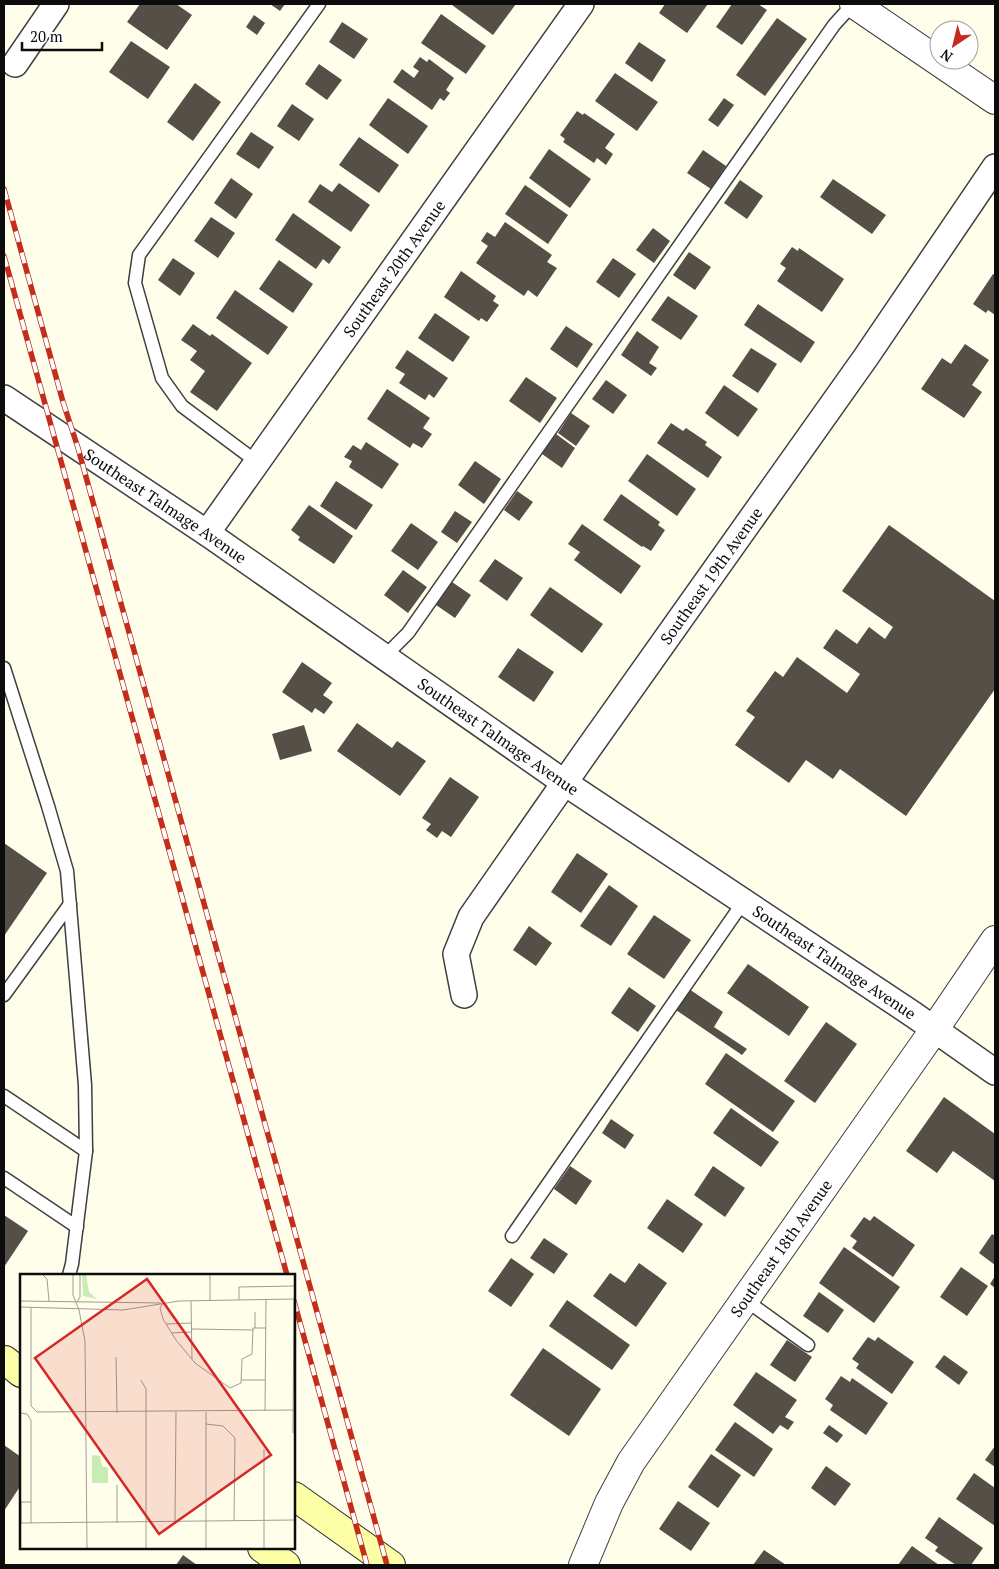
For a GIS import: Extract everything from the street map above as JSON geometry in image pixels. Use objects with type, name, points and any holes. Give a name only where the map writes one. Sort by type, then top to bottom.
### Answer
[{"type":"main road","points":[[295,1497],[391,1565]]},
{"type":"main road","points":[[263,1549],[286,1565]]},
{"type":"street","points":[[14,64],[56,4]]},
{"type":"street","name":"Southeast 20th Avenue","points":[[207,533],[581,4]]},
{"type":"street","points":[[853,4],[995,100]]},
{"type":"street","name":"Southeast 19th Avenue","points":[[464,995],[456,954],[471,917],[866,357],[995,167]]},
{"type":"street","name":"Southeast Talmage Avenue","points":[[4,398],[207,533],[565,783],[744,901],[995,1072]]},
{"type":"street","name":"Southeast 18th Avenue","points":[[583,1565],[609,1503],[631,1462],[995,940]]},
{"type":"lane","points":[[257,462],[182,406],[162,378],[135,283],[139,254],[319,4]]},
{"type":"lane","points":[[385,656],[408,633],[834,25],[853,4]]},
{"type":"lane","points":[[4,668],[67,871],[86,1085],[86,1151],[69,1274]]},
{"type":"lane","points":[[512,1236],[744,901]]},
{"type":"lane","points":[[4,995],[70,904]]},
{"type":"lane","points":[[4,1096],[86,1151]]},
{"type":"lane","points":[[4,1178],[77,1227]]},
{"type":"lane","points":[[744,1300],[808,1344]]},
{"type":"building","points":[[140,4],[176,4],[192,15],[167,50],[127,22]]},
{"type":"building","points":[[270,4],[285,4],[280,11]]},
{"type":"building","points":[[452,4],[516,4],[493,35]]},
{"type":"building","points":[[665,4],[708,4],[687,33],[659,13]]},
{"type":"building","points":[[732,4],[758,4],[767,10],[742,45],[716,27]]},
{"type":"building","points":[[441,14],[486,46],[466,74],[421,43]]},
{"type":"building","points":[[254,15],[265,23],[257,35],[246,27]]},
{"type":"building","points":[[777,18],[807,39],[765,96],[736,75]]},
{"type":"building","points":[[342,22],[368,39],[354,59],[329,42]]},
{"type":"building","points":[[131,41],[170,67],[148,99],[109,72]]},
{"type":"building","points":[[639,42],[666,60],[652,82],[625,63]]},
{"type":"building","points":[[420,57],[427,62],[429,59],[454,78],[446,90],[450,93],[444,101],[440,98],[432,110],[393,82],[402,69],[414,78],[419,71],[413,67]]},
{"type":"building","points":[[319,64],[342,80],[327,100],[305,84]]},
{"type":"building","points":[[615,73],[658,102],[637,131],[595,101]]},
{"type":"building","points":[[195,83],[221,102],[193,141],[167,122]]},
{"type":"building","points":[[388,98],[428,126],[408,154],[369,125]]},
{"type":"building","points":[[724,98],[734,105],[718,127],[708,120]]},
{"type":"building","points":[[292,104],[314,119],[299,141],[277,126]]},
{"type":"building","points":[[577,111],[583,115],[584,113],[615,134],[605,148],[613,154],[606,165],[597,158],[594,163],[563,142],[565,139],[560,135]]},
{"type":"building","points":[[251,132],[274,147],[259,169],[236,154]]},
{"type":"building","points":[[359,137],[399,165],[379,193],[339,165]]},
{"type":"building","points":[[549,149],[591,179],[570,208],[529,178]]},
{"type":"building","points":[[703,150],[726,166],[711,189],[687,173]]},
{"type":"building","points":[[231,178],[253,194],[236,219],[214,203]]},
{"type":"building","points":[[833,179],[886,215],[872,234],[820,197]]},
{"type":"building","points":[[740,180],[763,196],[747,219],[724,203]]},
{"type":"building","points":[[339,183],[370,205],[351,232],[308,202],[320,184],[332,192]]},
{"type":"building","points":[[525,185],[568,215],[548,244],[505,214]]},
{"type":"building","points":[[293,213],[341,247],[329,264],[323,259],[316,269],[275,240]]},
{"type":"building","points":[[211,217],[235,233],[218,258],[194,241]]},
{"type":"building","points":[[505,222],[552,255],[547,262],[557,268],[537,297],[528,290],[524,296],[476,263],[488,246],[481,241],[487,232],[495,237]]},
{"type":"building","points":[[653,228],[670,241],[654,263],[636,250]]},
{"type":"building","points":[[792,247],[798,251],[799,248],[844,279],[822,312],[777,281],[786,268],[780,264]]},
{"type":"building","points":[[689,252],[711,267],[695,290],[673,275]]},
{"type":"building","points":[[173,258],[195,273],[180,296],[158,280]]},
{"type":"building","points":[[613,258],[636,274],[619,298],[596,282]]},
{"type":"building","points":[[279,260],[313,284],[293,313],[259,289]]},
{"type":"building","points":[[461,271],[496,296],[493,301],[499,305],[487,322],[481,318],[479,321],[444,297]]},
{"type":"building","points":[[993,274],[995,275],[995,315],[988,310],[986,313],[973,304]]},
{"type":"building","points":[[235,290],[288,327],[268,355],[216,318]]},
{"type":"building","points":[[668,296],[698,316],[681,340],[651,320]]},
{"type":"building","points":[[758,304],[815,342],[801,363],[744,325]]},
{"type":"building","points":[[435,313],[470,337],[453,362],[418,338]]},
{"type":"building","points":[[193,324],[210,336],[212,334],[252,363],[217,411],[190,392],[205,371],[190,360],[197,351],[181,340]]},
{"type":"building","points":[[566,326],[593,344],[577,368],[550,349]]},
{"type":"building","points":[[637,331],[659,347],[649,363],[657,368],[651,376],[621,355]]},
{"type":"building","points":[[965,344],[989,360],[972,385],[982,392],[964,418],[921,389],[942,358],[951,364]]},
{"type":"building","points":[[751,348],[777,364],[758,393],[732,376]]},
{"type":"building","points":[[407,350],[448,378],[434,398],[429,394],[425,400],[399,383],[405,374],[395,368]]},
{"type":"building","points":[[526,377],[557,398],[540,423],[509,401]]},
{"type":"building","points":[[606,380],[627,395],[613,414],[592,399]]},
{"type":"building","points":[[724,385],[758,409],[738,437],[705,413]]},
{"type":"building","points":[[387,389],[430,418],[423,428],[432,434],[422,448],[413,443],[410,448],[367,419]]},
{"type":"building","points":[[571,413],[590,426],[576,446],[558,433]]},
{"type":"building","points":[[671,423],[683,431],[686,428],[707,442],[705,445],[722,457],[708,478],[657,443]]},
{"type":"building","points":[[556,434],[575,448],[562,468],[542,454]]},
{"type":"building","points":[[366,442],[399,464],[382,489],[349,467],[352,461],[344,457],[353,445],[361,450]]},
{"type":"building","points":[[647,454],[696,489],[677,516],[628,481]]},
{"type":"building","points":[[475,461],[501,479],[484,504],[458,485]]},
{"type":"building","points":[[336,481],[373,505],[356,530],[320,506]]},
{"type":"building","points":[[517,491],[533,502],[519,521],[504,510]]},
{"type":"building","points":[[621,494],[660,522],[658,525],[665,530],[651,551],[642,547],[603,520]]},
{"type":"building","points":[[309,505],[353,536],[334,564],[298,540],[300,537],[291,530]]},
{"type":"building","points":[[455,511],[472,522],[457,543],[441,532]]},
{"type":"building","points":[[411,523],[438,542],[418,570],[391,551]]},
{"type":"building","points":[[582,524],[641,566],[621,594],[574,560],[580,552],[568,544]]},
{"type":"building","points":[[889,525],[995,601],[995,689],[906,816],[840,769],[833,779],[806,760],[789,783],[735,745],[755,717],[746,711],[775,671],[783,677],[797,657],[847,693],[860,674],[823,648],[836,629],[857,644],[869,627],[885,639],[893,627],[842,591]]},
{"type":"building","points":[[495,559],[523,578],[507,601],[479,581]]},
{"type":"building","points":[[403,570],[427,587],[408,613],[384,595]]},
{"type":"building","points":[[452,582],[471,595],[455,618],[436,605]]},
{"type":"building","points":[[550,587],[603,624],[582,653],[530,615]]},
{"type":"building","points":[[518,648],[554,672],[534,702],[498,677]]},
{"type":"building","points":[[302,662],[332,683],[323,695],[333,702],[324,714],[315,708],[312,713],[282,692]]},
{"type":"building","points":[[357,723],[392,748],[397,741],[426,761],[400,796],[337,751]]},
{"type":"building","points":[[304,725],[312,751],[280,760],[272,734]]},
{"type":"building","points":[[450,777],[479,797],[451,837],[442,831],[437,838],[426,830],[431,824],[422,818]]},
{"type":"building","points":[[4,843],[47,873],[4,936]]},
{"type":"building","points":[[577,853],[608,874],[581,913],[551,892]]},
{"type":"building","points":[[609,885],[638,906],[611,946],[580,926]]},
{"type":"building","points":[[654,915],[691,940],[664,979],[627,954]]},
{"type":"building","points":[[529,926],[552,943],[536,966],[513,950]]},
{"type":"building","points":[[748,964],[809,1007],[789,1036],[727,993]]},
{"type":"building","points":[[629,987],[656,1006],[638,1032],[611,1013]]},
{"type":"building","points":[[689,989],[723,1012],[714,1027],[747,1049],[742,1055],[676,1010]]},
{"type":"building","points":[[826,1022],[857,1044],[815,1103],[784,1081]]},
{"type":"building","points":[[726,1053],[795,1101],[773,1132],[705,1084]]},
{"type":"building","points":[[944,1097],[995,1134],[995,1181],[953,1151],[937,1173],[906,1151]]},
{"type":"building","points":[[731,1108],[779,1142],[761,1167],[713,1133]]},
{"type":"building","points":[[611,1119],[634,1135],[625,1149],[602,1133]]},
{"type":"building","points":[[570,1166],[592,1181],[576,1205],[554,1189]]},
{"type":"building","points":[[713,1166],[745,1188],[725,1217],[694,1195]]},
{"type":"building","points":[[667,1199],[703,1224],[683,1253],[647,1228]]},
{"type":"building","points":[[4,1215],[28,1231],[4,1267]]},
{"type":"building","points":[[874,1216],[915,1245],[893,1277],[852,1248],[857,1241],[850,1236],[864,1217],[870,1221]]},
{"type":"building","points":[[992,1234],[995,1236],[995,1265],[979,1253]]},
{"type":"building","points":[[544,1238],[568,1254],[554,1274],[530,1258]]},
{"type":"building","points":[[844,1247],[900,1287],[874,1323],[819,1283]]},
{"type":"building","points":[[511,1258],[534,1274],[511,1307],[488,1291]]},
{"type":"building","points":[[639,1263],[667,1283],[636,1327],[593,1296],[610,1273],[625,1283]]},
{"type":"building","points":[[961,1267],[988,1286],[967,1316],[940,1297]]},
{"type":"building","points":[[995,1276],[995,1288],[990,1284]]},
{"type":"building","points":[[819,1292],[844,1310],[828,1333],[803,1316]]},
{"type":"building","points":[[567,1300],[630,1345],[612,1370],[549,1326]]},
{"type":"building","points":[[868,1337],[875,1341],[878,1337],[914,1362],[892,1394],[856,1368],[859,1364],[852,1359]]},
{"type":"building","points":[[787,1340],[812,1357],[795,1382],[770,1365]]},
{"type":"building","points":[[543,1348],[601,1389],[569,1436],[510,1395]]},
{"type":"building","points":[[944,1355],[968,1372],[959,1385],[935,1367]]},
{"type":"building","points":[[756,1372],[797,1400],[785,1417],[794,1422],[788,1430],[780,1425],[773,1434],[733,1405]]},
{"type":"building","points":[[841,1376],[850,1382],[852,1378],[888,1403],[866,1435],[830,1410],[833,1405],[825,1399]]},
{"type":"building","points":[[735,1422],[773,1449],[754,1477],[715,1450]]},
{"type":"building","points":[[829,1425],[843,1435],[837,1443],[823,1433]]},
{"type":"building","points":[[4,1445],[20,1456],[20,1487],[4,1511]]},
{"type":"building","points":[[995,1446],[995,1467],[985,1460]]},
{"type":"building","points":[[711,1454],[741,1475],[718,1508],[688,1487]]},
{"type":"building","points":[[826,1466],[851,1484],[835,1506],[811,1488]]},
{"type":"building","points":[[974,1473],[995,1488],[995,1526],[956,1499]]},
{"type":"building","points":[[678,1501],[710,1523],[691,1551],[659,1529]]},
{"type":"building","points":[[939,1517],[983,1548],[971,1565],[956,1565],[935,1551],[938,1547],[925,1538]]},
{"type":"building","points":[[912,1546],[939,1565],[898,1565]]},
{"type":"building","points":[[764,1550],[786,1565],[753,1565]]},
{"type":"building","points":[[183,1555],[197,1565],[176,1565]]},
{"type":"railway","points":[[4,189],[63,402],[78,448],[387,1565]]},
{"type":"railway","points":[[4,256],[287,1274]]},
{"type":"railway","points":[[295,1305],[367,1565]]}]
